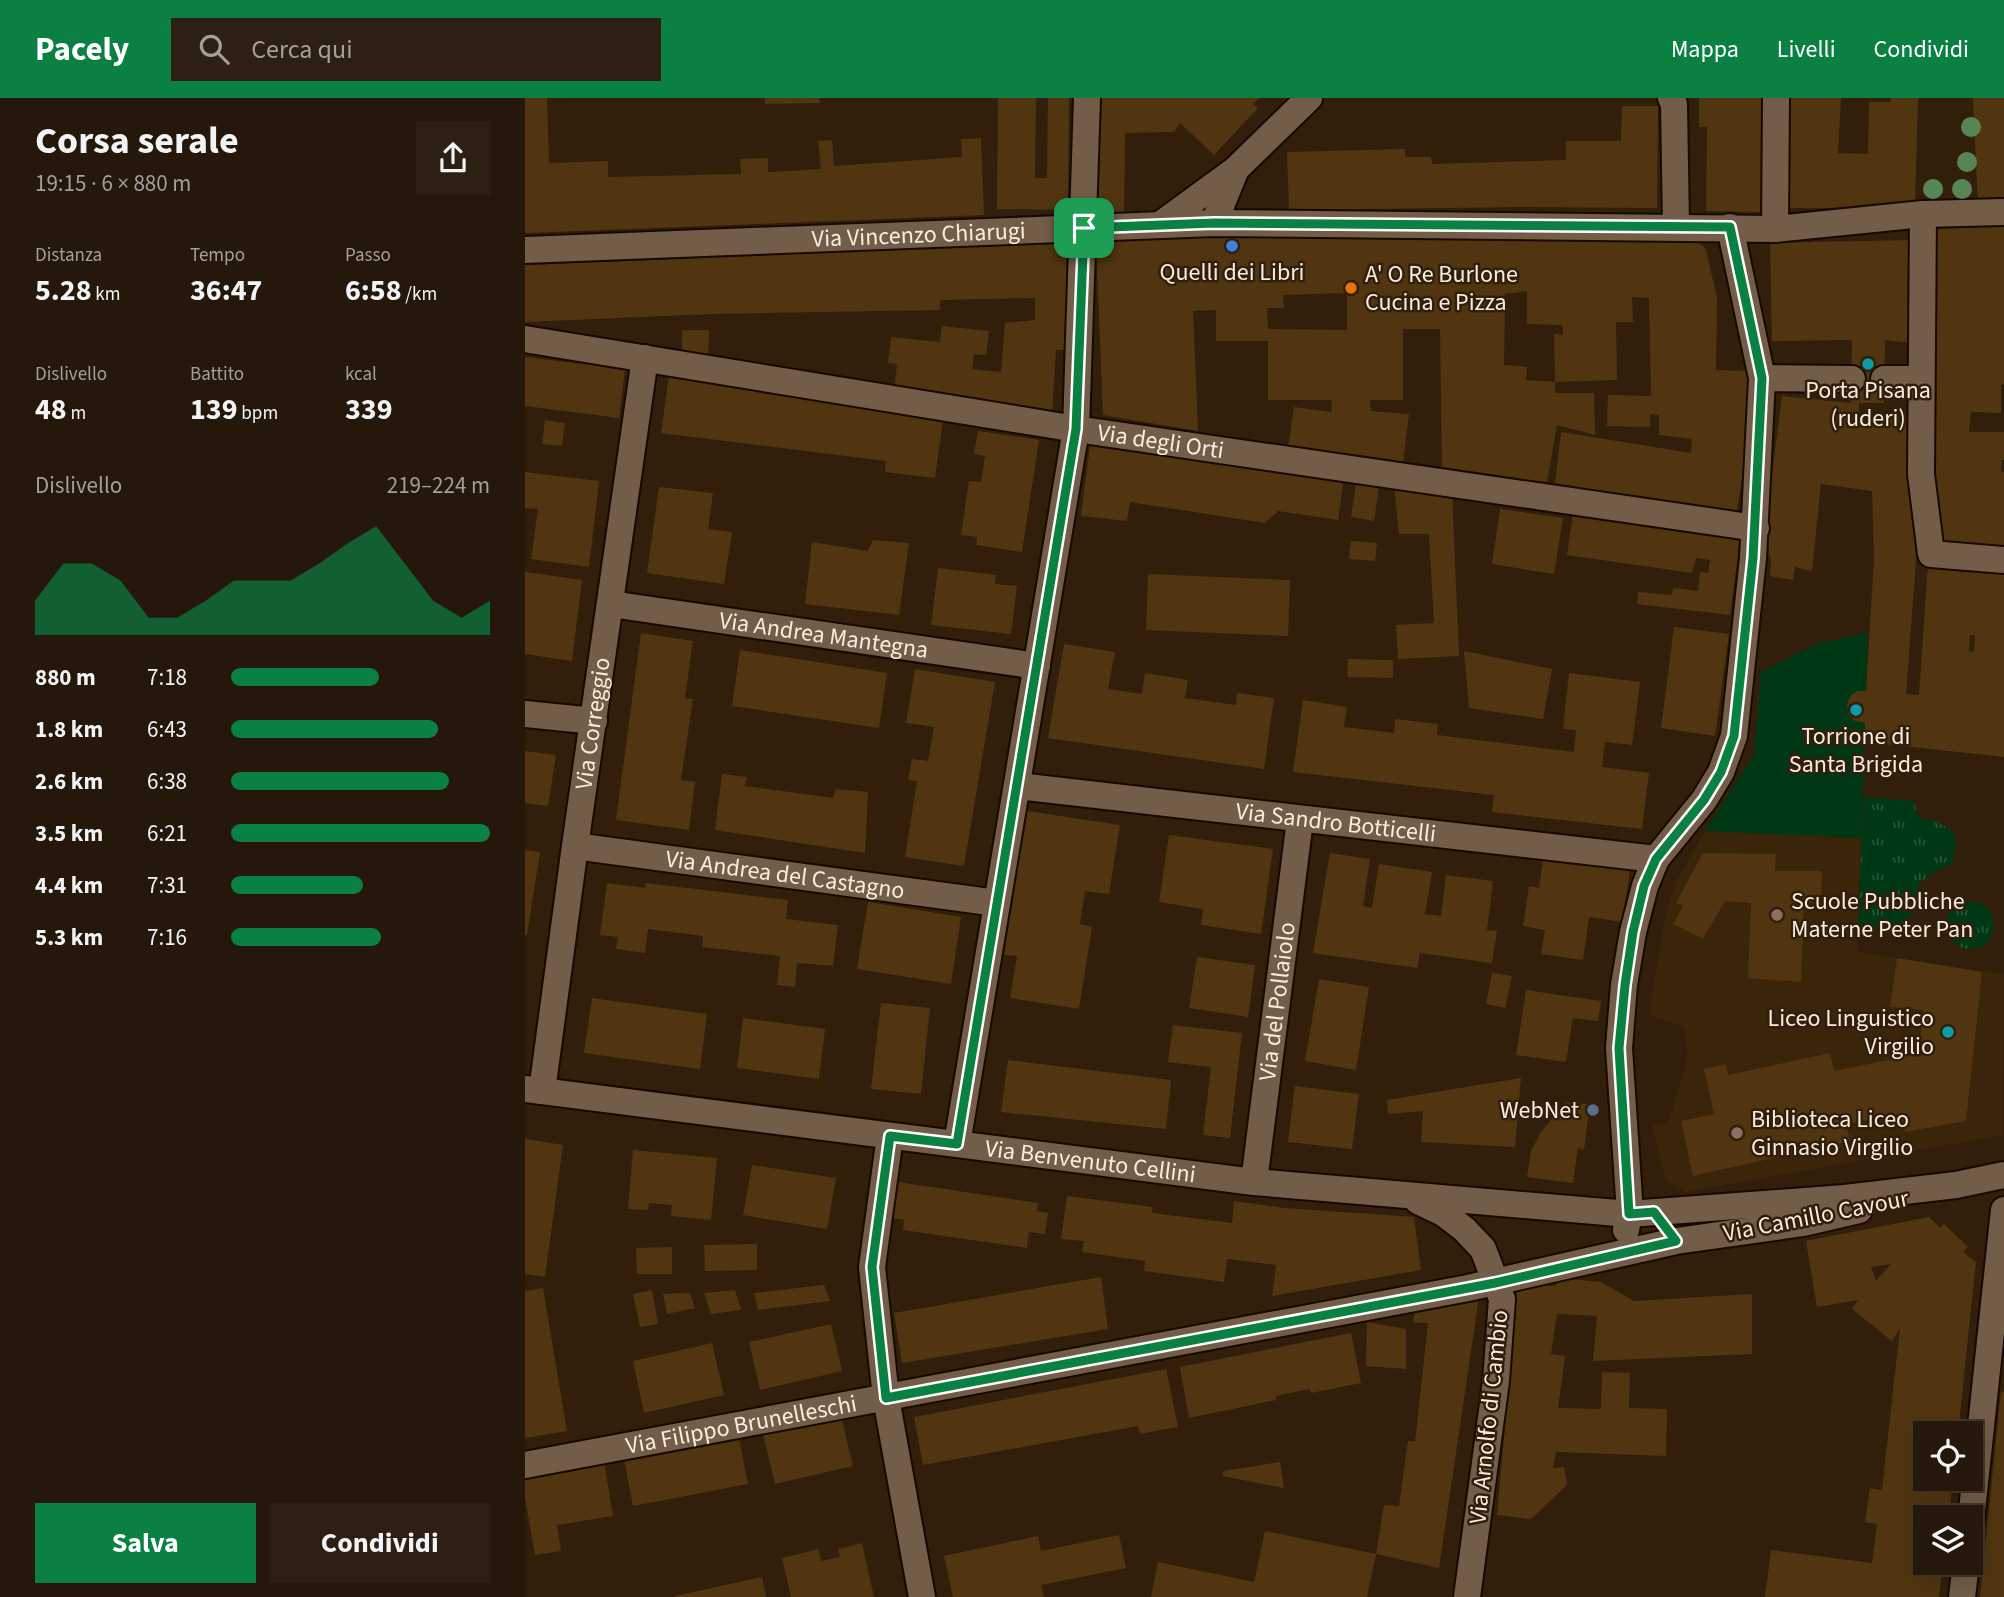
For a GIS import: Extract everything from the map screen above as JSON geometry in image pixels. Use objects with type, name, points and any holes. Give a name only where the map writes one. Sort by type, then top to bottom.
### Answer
[{"type":"street","points":[[957,1144],[1076,429],[1087,98]]},
{"type":"street","points":[[1161,224],[1236,169],[1309,98]]},
{"type":"street","points":[[1671,98],[1674,104],[1676,226]]},
{"type":"street","points":[[1775,229],[1776,98]]},
{"type":"street","points":[[1214,223],[1236,169]]},
{"type":"street","name":"Via Vincenzo Chiarugi","points":[[525,250],[1214,223],[1775,229],[1923,214],[2004,212]]},
{"type":"street","points":[[1923,214],[1921,474],[1931,554],[2004,560]]},
{"type":"street","points":[[1619,1254],[1641,1213],[1619,1048],[1633,932],[1644,886],[1656,859],[1704,800],[1721,772],[1734,736],[1756,528],[1762,378],[1730,227]]},
{"type":"street","name":"Via degli Orti","points":[[525,339],[1076,429],[1756,528]]},
{"type":"street","name":"Via Correggio","points":[[534,1090],[594,722],[645,358]]},
{"type":"street","points":[[1762,378],[1848,379]]},
{"type":"street","points":[[1884,379],[1921,379]]},
{"type":"street","name":"Via Andrea Mantegna","points":[[611,604],[1037,666]]},
{"type":"street","points":[[525,714],[594,722]]},
{"type":"street","name":"Via Sandro Botticelli","points":[[1018,786],[1656,859]]},
{"type":"street","name":"Via del Pollaiolo","points":[[1254,1182],[1300,820]]},
{"type":"street","name":"Via Andrea del Castagno","points":[[575,846],[997,903]]},
{"type":"street","name":"Via Benvenuto Cellini","points":[[534,1090],[1254,1182],[1407,1196]]},
{"type":"street","points":[[890,1136],[872,1267],[886,1398],[922,1597]]},
{"type":"street","name":"Via Camillo Cavour","points":[[1407,1196],[1641,1213],[1845,1198],[1955,1185],[2004,1175]]},
{"type":"street","name":"Via Camillo Cavour","points":[[1676,1241],[1803,1223],[1955,1185]]},
{"type":"street","name":"Via Arnolfo di Cambio","points":[[1407,1196],[1443,1213],[1464,1229],[1483,1249],[1502,1299],[1496,1381],[1467,1597]]},
{"type":"street","name":"Via Camillo Cavour","points":[[1495,1283],[1845,1198]]},
{"type":"street","points":[[1973,1505],[2004,1210]]},
{"type":"street","points":[[1641,1213],[1676,1241]]},
{"type":"street","name":"Via Filippo Brunelleschi","points":[[525,1465],[1495,1283]]},
{"type":"street","points":[[1962,1597],[1965,1575]]},
{"type":"shaded area","points":[[1705,831],[1861,838],[1857,952],[2004,974],[2003,1135],[1686,1192],[1669,1183],[1662,1167],[1652,1126],[1668,1123],[1688,1057],[1683,1026],[1650,1016],[1652,992],[1667,908],[1677,880]]},
{"type":"green space","points":[[1868,633],[1866,691],[1850,697],[1848,709],[1848,714],[1855,721],[1865,723],[1861,838],[1705,831],[1754,755],[1761,672],[1815,644]]},
{"type":"green space","points":[[1863,797],[1914,801],[1918,817],[1946,827],[1955,836],[1956,843],[1952,862],[1921,882],[1912,913],[1907,920],[1885,929],[1858,931]]},
{"type":"green space","points":[[1970,901],[1987,908],[1994,925],[1987,942],[1970,949],[1953,942],[1946,925],[1953,908]]},
{"type":"building","points":[[525,98],[547,98],[549,163],[608,161],[608,177],[741,174],[740,159],[768,158],[768,172],[821,169],[818,141],[832,140],[834,166],[962,157],[961,139],[981,138],[984,215],[525,233]]},
{"type":"building","points":[[765,98],[819,98],[820,103],[765,104]]},
{"type":"building","points":[[998,98],[1036,98],[1035,178],[1047,178],[1048,98],[1069,98],[1068,210],[997,209]]},
{"type":"building","points":[[1091,98],[1259,98],[1253,104],[1258,108],[1214,155],[1180,123],[1174,132],[1125,133],[1124,213],[1089,214]]},
{"type":"building","points":[[1699,98],[1764,98],[1762,212],[1706,211],[1707,127],[1699,127]]},
{"type":"building","points":[[1788,98],[1841,98],[1838,153],[1868,154],[1869,102],[1891,102],[1891,98],[1918,98],[1915,205],[1890,208],[1784,208]]},
{"type":"building","points":[[1973,98],[2004,98],[2004,202],[1978,205]]},
{"type":"building","points":[[1622,106],[1658,106],[1657,208],[1289,210],[1287,152],[1405,149],[1405,157],[1431,157],[1432,164],[1566,160],[1566,141],[1621,141]]},
{"type":"building","points":[[2004,226],[2004,385],[2001,384],[2001,413],[1971,412],[1969,432],[2004,432],[2004,460],[2001,471],[2004,472],[2004,551],[1940,541],[1931,474],[1933,229]]},
{"type":"building","points":[[1192,238],[1696,238],[1706,250],[1717,298],[1716,370],[1751,371],[1736,517],[1555,483],[1561,432],[1691,453],[1692,439],[1659,435],[1659,415],[1650,414],[1650,427],[1607,426],[1608,395],[1651,396],[1649,298],[1632,297],[1633,322],[1616,322],[1617,380],[1555,382],[1555,393],[1594,393],[1595,435],[1557,425],[1547,482],[1442,471],[1440,329],[1403,329],[1403,400],[1370,400],[1371,411],[1409,414],[1403,463],[1288,448],[1294,407],[1331,412],[1332,400],[1268,400],[1268,341],[1216,341],[1216,310],[1193,311],[1198,431],[1103,415],[1096,242]],"holes":[[[1527,291],[1527,324],[1562,325],[1563,335],[1554,334],[1555,382],[1526,380],[1527,367],[1504,365],[1505,294]],[[1347,293],[1347,330],[1268,329],[1267,308],[1284,308],[1283,295]]]},
{"type":"building","points":[[1912,240],[1912,343],[1885,340],[1884,403],[1859,403],[1859,423],[1877,426],[1876,417],[1909,421],[1916,561],[1906,694],[1919,695],[1928,564],[2004,571],[2004,757],[1865,742],[1865,723],[1855,721],[1848,714],[1847,704],[1851,695],[1866,691],[1874,558],[1872,491],[1821,484],[1812,571],[1795,567],[1793,580],[1770,576],[1771,562],[1765,529],[1782,396],[1851,403],[1852,340],[1772,341],[1770,243]],"holes":[[[1970,635],[1975,635],[1974,652],[1969,651]]]},
{"type":"building","points":[[1066,243],[1068,350],[1056,350],[1052,413],[894,392],[897,364],[888,363],[891,337],[940,342],[942,326],[989,331],[986,355],[974,354],[972,369],[1001,372],[1005,323],[1035,320],[1035,298],[940,300],[940,310],[711,314],[525,322],[525,265]]},
{"type":"building","points":[[682,330],[709,330],[708,361],[682,356]]},
{"type":"building","points":[[525,357],[625,369],[619,418],[525,406]]},
{"type":"building","points":[[669,376],[943,419],[935,478],[885,472],[886,461],[661,433]]},
{"type":"building","points":[[545,420],[565,423],[562,446],[542,444]]},
{"type":"building","points":[[978,431],[1039,440],[1022,552],[976,545],[977,537],[961,535],[969,481],[981,482],[985,456],[974,454]]},
{"type":"building","points":[[1090,446],[1344,477],[1338,520],[1278,511],[1265,523],[1130,502],[1127,521],[1081,516]]},
{"type":"building","points":[[525,472],[599,481],[589,567],[531,559],[538,509],[525,508]]},
{"type":"building","points":[[1357,477],[1380,481],[1374,521],[1351,517]]},
{"type":"building","points":[[1394,484],[1452,490],[1459,656],[1398,659],[1396,625],[1434,623],[1429,534],[1399,534]]},
{"type":"building","points":[[659,487],[713,493],[708,529],[732,532],[724,584],[647,573]]},
{"type":"building","points":[[1574,507],[1741,532],[1730,615],[1637,604],[1638,592],[1672,595],[1673,588],[1698,591],[1700,572],[1708,573],[1710,560],[1696,558],[1692,573],[1567,555]]},
{"type":"building","points":[[1500,509],[1563,518],[1554,574],[1492,564]]},
{"type":"building","points":[[873,540],[909,543],[899,615],[805,604],[812,542],[868,551]]},
{"type":"building","points":[[1351,541],[1377,543],[1375,561],[1349,559]]},
{"type":"building","points":[[938,568],[996,575],[995,584],[1017,586],[1011,634],[931,625]]},
{"type":"building","points":[[525,572],[582,580],[572,661],[525,654]]},
{"type":"building","points":[[1148,574],[1290,580],[1288,636],[1146,630]]},
{"type":"building","points":[[1674,627],[1729,634],[1715,736],[1661,728]]},
{"type":"building","points":[[641,633],[693,641],[685,698],[693,699],[681,780],[695,782],[689,830],[616,820]]},
{"type":"building","points":[[1064,644],[1115,652],[1108,689],[1142,694],[1145,673],[1188,680],[1185,698],[1236,705],[1237,693],[1274,698],[1264,769],[1048,738]]},
{"type":"building","points":[[740,650],[887,673],[879,728],[732,706]]},
{"type":"building","points":[[1464,651],[1552,669],[1543,719],[1469,708]]},
{"type":"building","points":[[1348,659],[1393,660],[1393,678],[1347,677]]},
{"type":"building","points":[[915,669],[995,682],[964,866],[905,857],[917,781],[908,780],[912,759],[928,761],[934,727],[906,723]]},
{"type":"building","points":[[1569,673],[1640,682],[1632,745],[1605,742],[1602,767],[1649,773],[1642,829],[1492,812],[1494,795],[1293,772],[1303,700],[1347,707],[1344,727],[1394,733],[1395,719],[1438,724],[1437,735],[1574,752],[1576,730],[1563,729]]},
{"type":"building","points":[[525,751],[556,755],[548,806],[525,803]]},
{"type":"building","points":[[722,774],[747,777],[745,786],[833,798],[836,789],[868,792],[865,853],[715,830]]},
{"type":"building","points":[[1027,811],[1120,825],[1109,894],[1085,891],[1080,924],[1092,927],[1079,1009],[1010,998],[1017,956],[1004,955]]},
{"type":"building","points":[[1169,835],[1273,849],[1261,934],[1201,925],[1203,909],[1159,902]]},
{"type":"building","points":[[525,850],[540,852],[527,935],[525,935]]},
{"type":"building","points":[[1330,853],[1370,859],[1363,906],[1372,908],[1379,864],[1432,872],[1425,914],[1441,916],[1446,875],[1493,881],[1487,930],[1497,931],[1492,963],[1420,953],[1417,968],[1313,953]]},
{"type":"building","name":"Scuole Pubbliche Materne Peter Pan","points":[[1703,853],[1776,854],[1775,871],[1822,871],[1821,903],[1804,903],[1801,982],[1748,978],[1751,903],[1725,901],[1703,939],[1673,924],[1683,906],[1676,903]]},
{"type":"building","points":[[1543,858],[1630,870],[1622,922],[1589,917],[1583,960],[1541,954],[1545,930],[1523,926],[1529,886],[1539,888]]},
{"type":"building","points":[[607,883],[645,888],[646,883],[788,900],[786,919],[838,925],[833,966],[797,963],[795,987],[777,985],[780,956],[702,947],[703,936],[648,929],[645,953],[616,949],[618,937],[600,935]]},
{"type":"building","points":[[868,902],[961,917],[951,984],[857,969]]},
{"type":"building","points":[[1197,957],[1255,965],[1248,1017],[1189,1008]]},
{"type":"building","points":[[1897,958],[1982,972],[1966,1121],[1905,1132],[1900,1114],[1846,1124],[1850,1141],[1693,1176],[1681,1121],[1714,1114],[1704,1069],[1726,1064],[1728,1075],[1830,1053],[1834,1071],[1919,1054],[1923,1010],[1890,1007]]},
{"type":"building","points":[[1492,973],[1512,976],[1505,1008],[1486,1004]]},
{"type":"building","points":[[1319,979],[1369,987],[1356,1070],[1305,1061]]},
{"type":"building","points":[[1526,990],[1601,1001],[1598,1021],[1573,1018],[1566,1062],[1516,1055]]},
{"type":"building","points":[[592,998],[707,1014],[700,1069],[584,1053]]},
{"type":"building","points":[[881,1003],[930,1008],[921,1094],[871,1089]]},
{"type":"building","points":[[743,1018],[825,1029],[819,1079],[737,1068]]},
{"type":"building","points":[[1173,1025],[1242,1033],[1230,1138],[1203,1135],[1211,1067],[1168,1062]]},
{"type":"building","points":[[1008,1060],[1171,1080],[1166,1129],[1001,1112]]},
{"type":"building","points":[[1521,1078],[1515,1147],[1421,1142],[1423,1111],[1388,1114],[1387,1100]]},
{"type":"building","points":[[1295,1086],[1359,1094],[1352,1149],[1288,1142]]},
{"type":"building","points":[[1565,1103],[1590,1104],[1584,1150],[1578,1148],[1573,1183],[1527,1177],[1531,1151],[1541,1132]]},
{"type":"building","points":[[525,1139],[563,1145],[545,1277],[525,1274]]},
{"type":"building","points":[[633,1150],[717,1158],[711,1220],[671,1216],[672,1205],[649,1203],[648,1210],[628,1209]]},
{"type":"building","points":[[752,1165],[836,1178],[827,1229],[743,1215]]},
{"type":"building","points":[[898,1182],[1038,1203],[1037,1211],[1048,1213],[1045,1234],[1029,1232],[1027,1248],[903,1230],[904,1220],[892,1218]]},
{"type":"building","points":[[1067,1196],[1152,1207],[1152,1213],[1232,1223],[1234,1201],[1284,1208],[1414,1217],[1421,1270],[1272,1296],[1276,1265],[1227,1259],[1224,1282],[1144,1271],[1145,1261],[1082,1252],[1084,1241],[1061,1239]]},
{"type":"building","points":[[1929,1217],[1940,1228],[1944,1224],[1968,1247],[1963,1252],[1976,1262],[1959,1421],[1913,1421],[1913,1491],[1952,1491],[1950,1505],[1913,1505],[1913,1575],[1942,1575],[1939,1597],[1765,1597],[1771,1550],[1872,1563],[1877,1524],[1865,1522],[1870,1488],[1882,1490],[1900,1328],[1892,1341],[1852,1309],[1858,1300],[1817,1307],[1806,1241]],"holes":[[[1891,1264],[1876,1281],[1871,1267]]]},
{"type":"building","points":[[757,1244],[757,1270],[705,1271],[704,1245]]},
{"type":"building","points":[[672,1247],[672,1274],[637,1274],[636,1248]]},
{"type":"building","points":[[1101,1277],[1108,1329],[902,1363],[894,1313]]},
{"type":"building","points":[[1559,1278],[1601,1282],[1634,1301],[1752,1294],[1752,1354],[1593,1361],[1597,1316],[1557,1314],[1551,1354],[1565,1356],[1558,1408],[1601,1409],[1602,1372],[1630,1373],[1629,1408],[1667,1409],[1666,1456],[1556,1452],[1553,1468],[1564,1467],[1567,1485],[1531,1519],[1497,1515],[1518,1283],[1556,1286]]},
{"type":"building","points":[[824,1285],[830,1301],[758,1310],[754,1293]]},
{"type":"building","points":[[543,1288],[567,1431],[525,1438],[525,1291]]},
{"type":"building","points":[[652,1290],[658,1324],[640,1327],[633,1294]]},
{"type":"building","points":[[735,1290],[741,1310],[711,1314],[704,1293]]},
{"type":"building","points":[[690,1293],[695,1308],[667,1314],[663,1294]]},
{"type":"building","points":[[1479,1297],[1439,1568],[1376,1554],[1384,1505],[1399,1506],[1408,1441],[1415,1442],[1428,1323],[1413,1322],[1416,1305]]},
{"type":"building","points":[[1367,1322],[1406,1329],[1406,1369],[1366,1366]]},
{"type":"building","points":[[831,1324],[842,1371],[760,1390],[749,1342]]},
{"type":"building","points":[[1351,1333],[1361,1383],[1311,1393],[1310,1389],[1276,1396],[1276,1400],[1189,1418],[1180,1367]]},
{"type":"building","points":[[712,1343],[724,1395],[644,1413],[633,1361]]},
{"type":"building","points":[[1166,1369],[1178,1427],[1140,1434],[1138,1426],[923,1465],[914,1417]]},
{"type":"building","points":[[2001,1391],[2004,1392],[2004,1597],[1980,1597]]},
{"type":"building","points":[[841,1416],[853,1466],[775,1484],[763,1434]]},
{"type":"building","points":[[739,1438],[748,1484],[633,1506],[624,1459]]},
{"type":"building","points":[[604,1461],[613,1516],[557,1525],[561,1551],[535,1555],[525,1498],[525,1474]]},
{"type":"building","points":[[1280,1462],[1284,1488],[1223,1476],[1223,1471]]},
{"type":"building","points":[[1265,1531],[1376,1554],[1367,1597],[1151,1597],[1158,1562],[1254,1582]]},
{"type":"building","points":[[1119,1535],[1126,1568],[1041,1585],[1044,1597],[953,1597],[944,1556],[1038,1536],[1041,1551]]},
{"type":"building","points":[[862,1543],[874,1597],[791,1597],[782,1558],[819,1549],[821,1561],[840,1557],[838,1549]]},
{"type":"building","points":[[762,1577],[766,1597],[675,1597],[675,1596]]},
{"type":"place","name":"Quelli dei Libri","points":[[1232,246]]},
{"type":"place","name":"A' O Re Burlone Cucina e Pizza","points":[[1351,288]]},
{"type":"place","name":"Porta Pisana (ruderi)","points":[[1868,364]]},
{"type":"place","name":"Torrione di Santa Brigida","points":[[1856,710]]},
{"type":"place","name":"Scuole Pubbliche Materne Peter Pan","points":[[1777,915]]},
{"type":"place","name":"Liceo Linguistico Virgilio","points":[[1948,1032]]},
{"type":"place","name":"WebNet","points":[[1593,1110]]},
{"type":"place","name":"Biblioteca Liceo Ginnasio Virgilio","points":[[1737,1133]]},
{"type":"route","points":[[1214,223],[1730,227],[1762,378],[1756,528],[1734,736],[1721,772],[1704,800],[1656,859],[1644,886],[1633,932],[1619,1048],[1629,1214],[1654,1212],[1676,1241],[1495,1283],[886,1398],[872,1267],[890,1136],[957,1144],[1076,429],[1084,228],[1214,223]]}]
